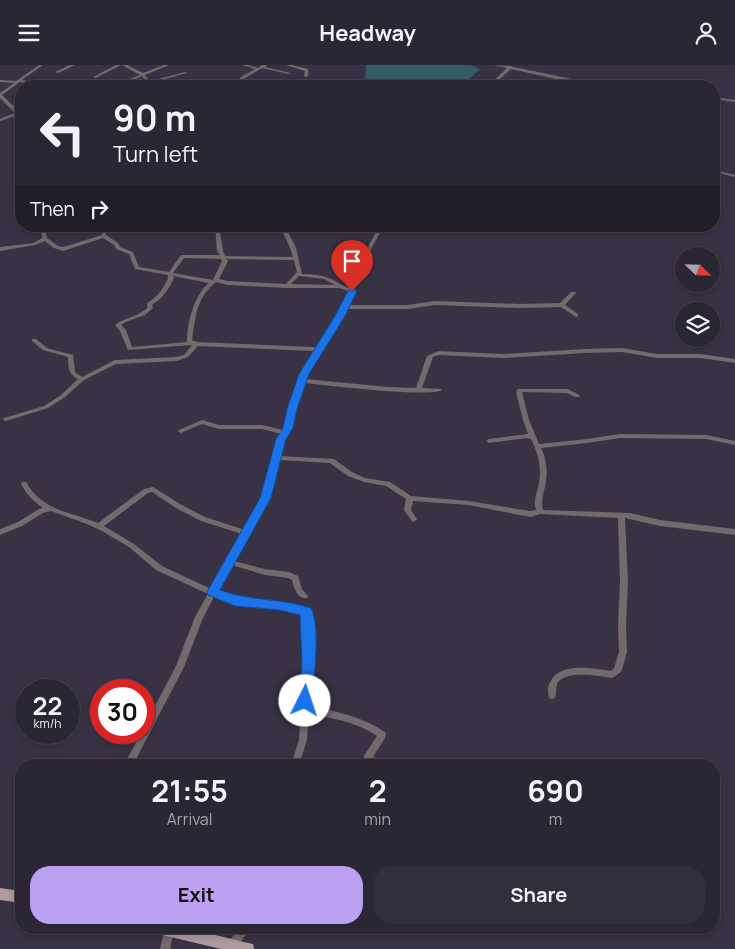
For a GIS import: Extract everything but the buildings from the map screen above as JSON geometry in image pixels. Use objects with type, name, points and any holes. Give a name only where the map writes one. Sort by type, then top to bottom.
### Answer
[{"type":"main road","points":[[0,894],[15,896]]},
{"type":"main road","points":[[199,934],[248,949]]},
{"type":"street","points":[[19,80],[41,65]]},
{"type":"street","points":[[56,72],[73,65]]},
{"type":"street","points":[[94,77],[119,65]]},
{"type":"street","points":[[124,65],[143,75],[147,80],[185,73]]},
{"type":"street","points":[[130,80],[167,65]]},
{"type":"street","points":[[244,65],[289,73]]},
{"type":"street","points":[[288,65],[307,70],[306,75]]},
{"type":"street","points":[[496,65],[512,66],[528,72],[573,80]]},
{"type":"street","points":[[497,80],[512,66]]},
{"type":"street","points":[[242,80],[262,67]]},
{"type":"street","points":[[0,81],[15,81]]},
{"type":"street","points":[[15,83],[0,95],[6,99],[10,108],[15,111]]},
{"type":"street","points":[[720,99],[735,101]]},
{"type":"street","points":[[0,119],[15,115]]},
{"type":"street","points":[[720,172],[735,176]]},
{"type":"street","points":[[44,232],[45,239]]},
{"type":"street","points":[[104,236],[106,235],[105,232]]},
{"type":"street","points":[[194,343],[189,341],[188,336],[195,307],[206,288],[215,281],[225,261],[222,256],[218,232]]},
{"type":"street","points":[[285,232],[293,248],[299,273]]},
{"type":"street","points":[[131,759],[180,667],[192,631],[266,498],[276,458],[289,425],[292,409],[302,381],[353,290],[371,245],[379,232]]},
{"type":"street","points":[[45,239],[63,249],[104,236],[116,243],[118,248],[131,253],[137,268],[170,274],[228,283],[338,287],[353,290]]},
{"type":"street","points":[[0,249],[35,244],[45,239]]},
{"type":"street","points":[[296,259],[183,256],[170,274],[171,278],[168,285],[159,299],[149,304],[150,308],[147,313],[122,321],[118,325],[123,331],[130,349],[194,343],[314,349],[318,352]]},
{"type":"street","points":[[286,286],[299,273]]},
{"type":"street","points":[[299,273],[331,280],[338,287]]},
{"type":"street","points":[[562,305],[574,293]]},
{"type":"street","points":[[344,307],[408,307],[436,303],[518,306],[562,305],[576,315]]},
{"type":"street","points":[[34,340],[45,349],[71,356],[71,373],[82,379]]},
{"type":"street","points":[[6,419],[46,407],[82,379],[119,361],[167,361],[183,358],[194,343]]},
{"type":"street","points":[[418,391],[430,356],[438,353],[503,356],[586,351],[622,351],[657,356],[701,356],[735,361]]},
{"type":"street","points":[[302,381],[382,389],[439,390]]},
{"type":"street","points":[[540,512],[537,505],[537,497],[543,482],[543,456],[526,421],[519,392],[520,390],[562,391],[576,396]]},
{"type":"street","points":[[181,431],[202,422],[219,427],[262,427],[285,433]]},
{"type":"street","points":[[538,446],[620,435],[706,437],[735,443]]},
{"type":"street","points":[[489,441],[527,436],[533,438]]},
{"type":"street","points":[[276,458],[287,457],[332,461],[350,474],[364,480],[388,484],[410,498],[469,503],[530,514],[540,512],[630,516],[660,523],[735,532]]},
{"type":"street","points":[[24,485],[27,493],[50,509],[99,526],[143,554],[159,568],[235,601],[279,605],[306,612],[309,630],[308,664],[303,740],[297,759]]},
{"type":"street","points":[[99,526],[146,491],[153,489],[178,506],[203,519],[246,533]]},
{"type":"street","points":[[410,498],[407,510],[414,519]]},
{"type":"street","points":[[0,532],[20,524],[41,511],[50,509]]},
{"type":"street","points":[[552,695],[551,687],[554,679],[567,672],[579,671],[612,675],[618,670],[623,652],[624,582],[620,516]]},
{"type":"street","points":[[230,562],[265,573],[289,575],[295,578],[304,596]]},
{"type":"street","points":[[304,709],[323,712],[375,729],[383,736],[369,759]]},
{"type":"street","points":[[164,949],[168,934]]},
{"type":"street","points":[[232,945],[241,934]]},
{"type":"shaded area","points":[[366,65],[470,65],[480,69],[468,80],[365,80]]},
{"type":"route","points":[[305,701],[309,630],[306,612],[302,609],[279,605],[235,601],[226,599],[213,592],[266,498],[281,439],[288,428],[292,409],[304,374],[340,316],[352,291]]}]
